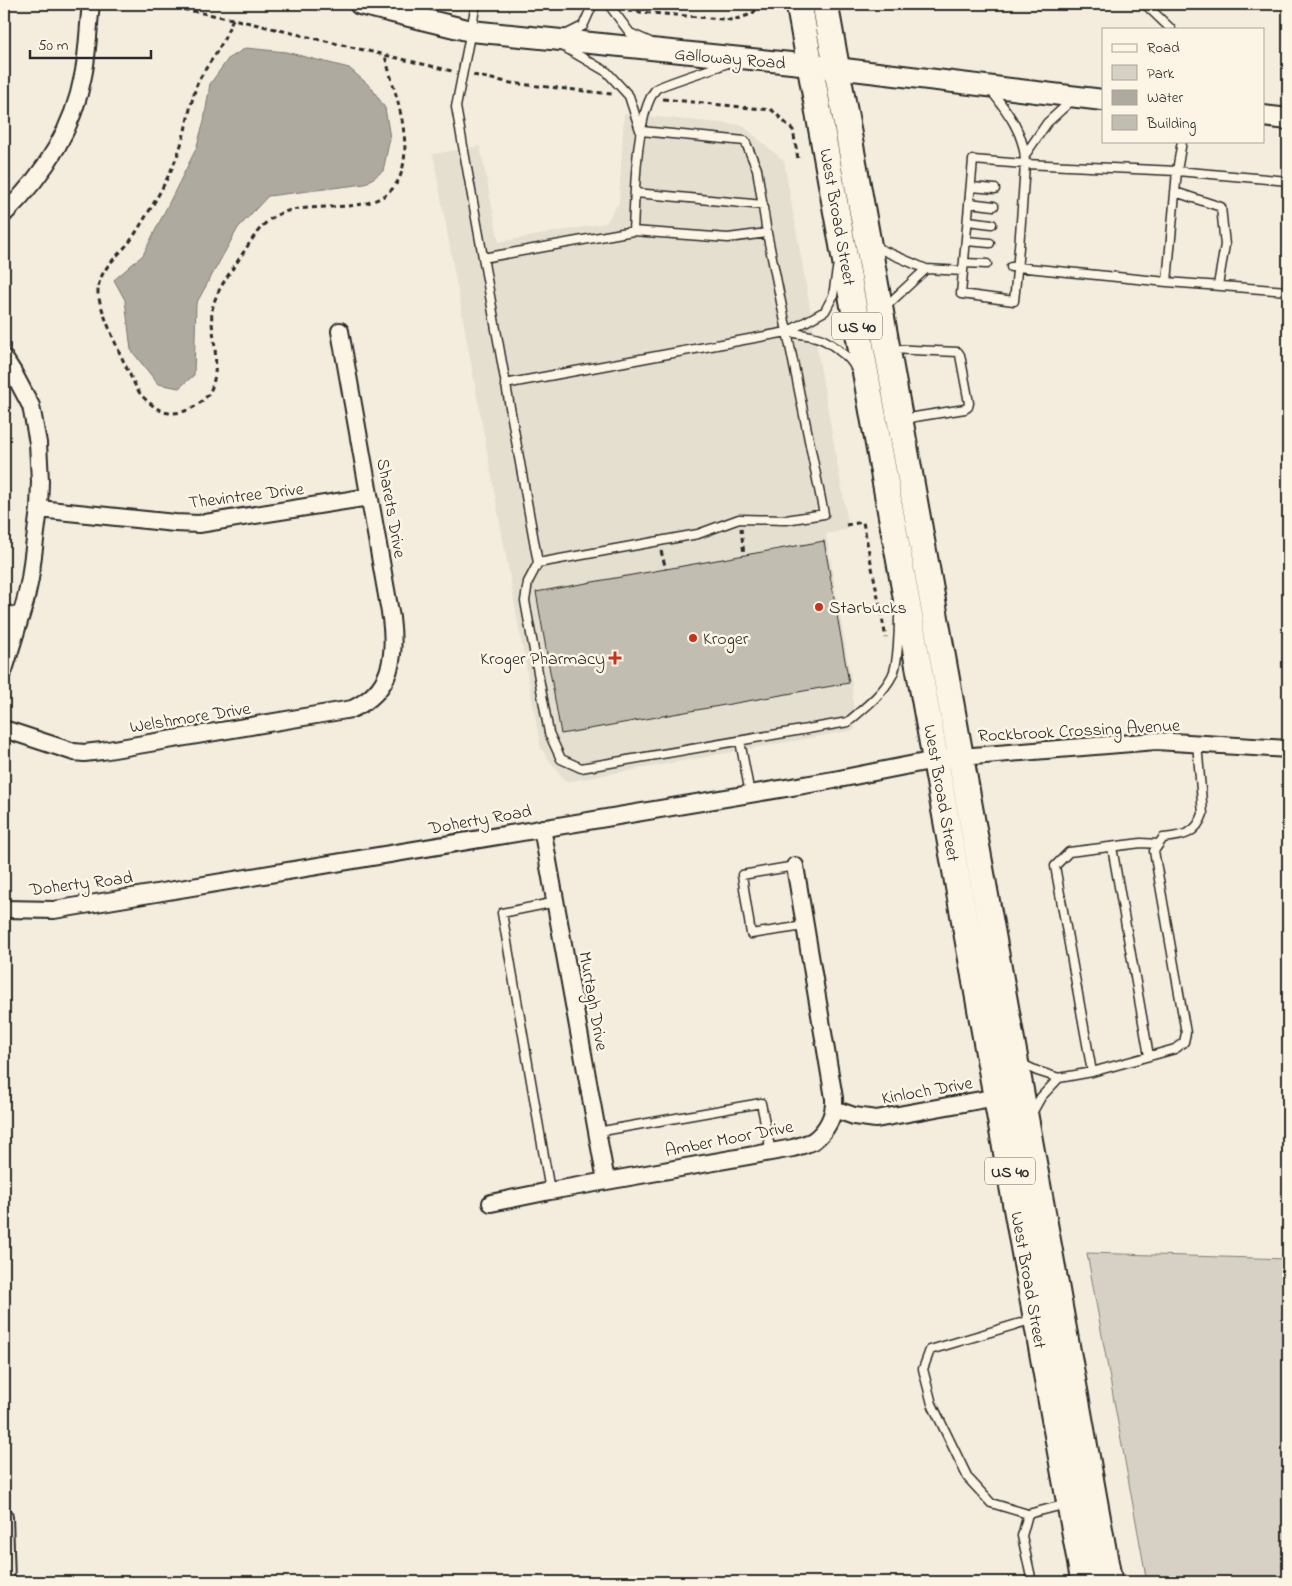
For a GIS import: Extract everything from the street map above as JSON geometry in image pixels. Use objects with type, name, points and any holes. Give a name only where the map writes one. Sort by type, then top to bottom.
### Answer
[{"type":"main road","name":"West Broad Street","points":[[799,4],[825,169],[870,396],[998,1098],[1036,1318],[1082,1501],[1109,1582]]},
{"type":"main road","name":"West Broad Street","points":[[825,4],[1027,1123],[1082,1501],[1084,1582]]},
{"type":"street","points":[[4,214],[19,200],[42,172],[60,143],[73,111],[83,77],[91,4]]},
{"type":"street","name":"Galloway Road","points":[[360,4],[471,31],[675,53],[810,65],[1102,100]]},
{"type":"street","points":[[1264,116],[1288,119]]},
{"type":"street","name":"Sharets Drive","points":[[340,332],[394,637],[391,669],[379,689]]},
{"type":"street","points":[[4,358],[31,406],[38,443],[40,481],[30,579],[4,670]]},
{"type":"street","name":"Thevintree Drive","points":[[38,509],[199,524],[369,498]]},
{"type":"street","points":[[4,613],[20,618]]},
{"type":"street","name":"Welshmore Drive","points":[[4,729],[74,752],[102,752],[352,709],[361,705],[379,689]]},
{"type":"street","name":"Rockbrook Crossing Avenue","points":[[961,757],[1156,741],[1288,749]]},
{"type":"street","name":"Doherty Road","points":[[4,909],[54,910],[834,780],[935,760],[961,757]]},
{"type":"street","name":"Murtagh Drive","points":[[542,828],[606,1181]]},
{"type":"street","points":[[795,866],[834,1098],[834,1109]]},
{"type":"street","name":"Kinloch Drive","points":[[834,1109],[854,1116],[876,1119],[998,1098]]},
{"type":"street","name":"Amber Moor Drive","points":[[491,1203],[793,1148],[812,1141],[829,1124],[834,1109]]},
{"type":"street","points":[[4,1517],[6,1582]]},
{"type":"lane","points":[[476,4],[456,107],[538,563],[528,582],[525,601],[549,733],[560,759],[581,768],[848,722],[880,694],[893,675],[899,634],[897,548]]},
{"type":"lane","points":[[1146,4],[1170,28]]},
{"type":"lane","points":[[554,40],[583,26],[593,5]]},
{"type":"lane","points":[[611,6],[630,33],[675,53]]},
{"type":"lane","points":[[554,40],[607,72],[629,96],[641,132]]},
{"type":"lane","points":[[633,231],[641,132],[647,104],[657,88],[742,59]]},
{"type":"lane","points":[[989,87],[1014,120],[1025,155],[1025,164],[1020,191],[1014,267],[1014,301],[961,294],[973,160],[1025,164],[1177,171],[1288,181]]},
{"type":"lane","points":[[1025,155],[1047,123],[1076,97]]},
{"type":"lane","points":[[538,563],[698,534],[740,519],[786,520],[824,514],[787,332],[757,168],[745,141],[641,132]]},
{"type":"lane","points":[[1168,282],[1177,171],[1182,142]]},
{"type":"lane","points":[[971,187],[995,189]]},
{"type":"lane","points":[[1175,192],[1221,207],[1225,245],[1218,285]]},
{"type":"lane","points":[[636,193],[763,205]]},
{"type":"lane","points":[[970,203],[994,206]]},
{"type":"lane","points":[[968,221],[992,224]]},
{"type":"lane","points":[[483,258],[633,231],[728,238],[768,233]]},
{"type":"lane","points":[[966,241],[990,243]]},
{"type":"lane","points":[[869,245],[926,269],[987,264]]},
{"type":"lane","points":[[787,332],[825,311],[833,296],[837,270],[835,260]]},
{"type":"lane","points":[[1014,267],[1288,292]]},
{"type":"lane","points":[[880,311],[926,269]]},
{"type":"lane","points":[[505,384],[787,332],[811,335],[828,340],[852,360],[870,396]]},
{"type":"lane","points":[[887,349],[956,350],[960,354],[969,403],[966,409],[900,419]]},
{"type":"lane","points":[[740,741],[750,794]]},
{"type":"lane","points":[[1016,1062],[1059,1078],[1092,1072],[1175,1049],[1184,1042],[1186,1034],[1154,851],[1163,838],[1184,836],[1199,824],[1203,814],[1197,743]]},
{"type":"lane","points":[[1092,1072],[1055,866],[1069,852],[1141,843],[1159,844]]},
{"type":"lane","points":[[1112,846],[1149,1056]]},
{"type":"lane","points":[[795,866],[742,875],[751,934],[804,926]]},
{"type":"lane","points":[[550,1191],[502,914],[556,902]]},
{"type":"lane","points":[[1027,1123],[1041,1097],[1059,1078]]},
{"type":"lane","points":[[597,1132],[761,1103],[771,1152]]},
{"type":"lane","points":[[1036,1318],[930,1350],[923,1369],[932,1404],[968,1478],[992,1503],[1028,1514],[1082,1501]]},
{"type":"lane","points":[[1028,1514],[1022,1536],[1032,1582]]},
{"type":"path","points":[[158,4],[232,19],[385,56],[511,83],[629,96]]},
{"type":"path","points":[[568,4],[593,5]]},
{"type":"path","points":[[611,6],[733,20],[752,14],[761,4]]},
{"type":"path","points":[[232,19],[223,41],[198,83],[183,141],[174,163],[145,218],[129,243],[109,264],[101,277],[98,291],[102,310],[142,395],[155,407],[166,412],[177,412],[191,408],[200,403],[211,390],[216,372],[215,341],[211,320],[212,308],[218,292],[258,231],[267,221],[295,209],[362,204],[379,199],[393,188],[401,174],[404,155],[404,133],[385,56]]},
{"type":"path","points":[[652,98],[772,110],[792,130],[798,159]]},
{"type":"path","points":[[740,519],[744,555]]},
{"type":"path","points":[[846,525],[863,522],[893,675]]},
{"type":"path","points":[[659,542],[666,569]]},
{"type":"shaded area","points":[[675,4],[724,4],[721,8]]},
{"type":"shaded area","points":[[624,114],[742,125],[784,161],[849,529],[826,534],[852,685],[855,730],[566,782],[541,749],[433,154],[480,146],[499,242],[606,223],[619,202]]},
{"type":"green space","points":[[1087,1253],[1288,1259],[1288,1582],[1147,1582]]},
{"type":"water","points":[[246,48],[286,52],[349,68],[371,87],[385,108],[390,138],[383,171],[365,184],[268,196],[238,228],[196,304],[194,375],[179,388],[158,384],[131,350],[125,300],[114,280],[143,255],[196,149],[204,121],[210,84],[228,59]]},
{"type":"building","name":"Kroger","points":[[824,541],[849,683],[561,734],[536,592]]},
{"type":"place","name":"Starbucks","points":[[819,607]]},
{"type":"place","name":"Kroger","points":[[693,638]]},
{"type":"place","name":"Kroger Pharmacy","points":[[615,658]]}]
